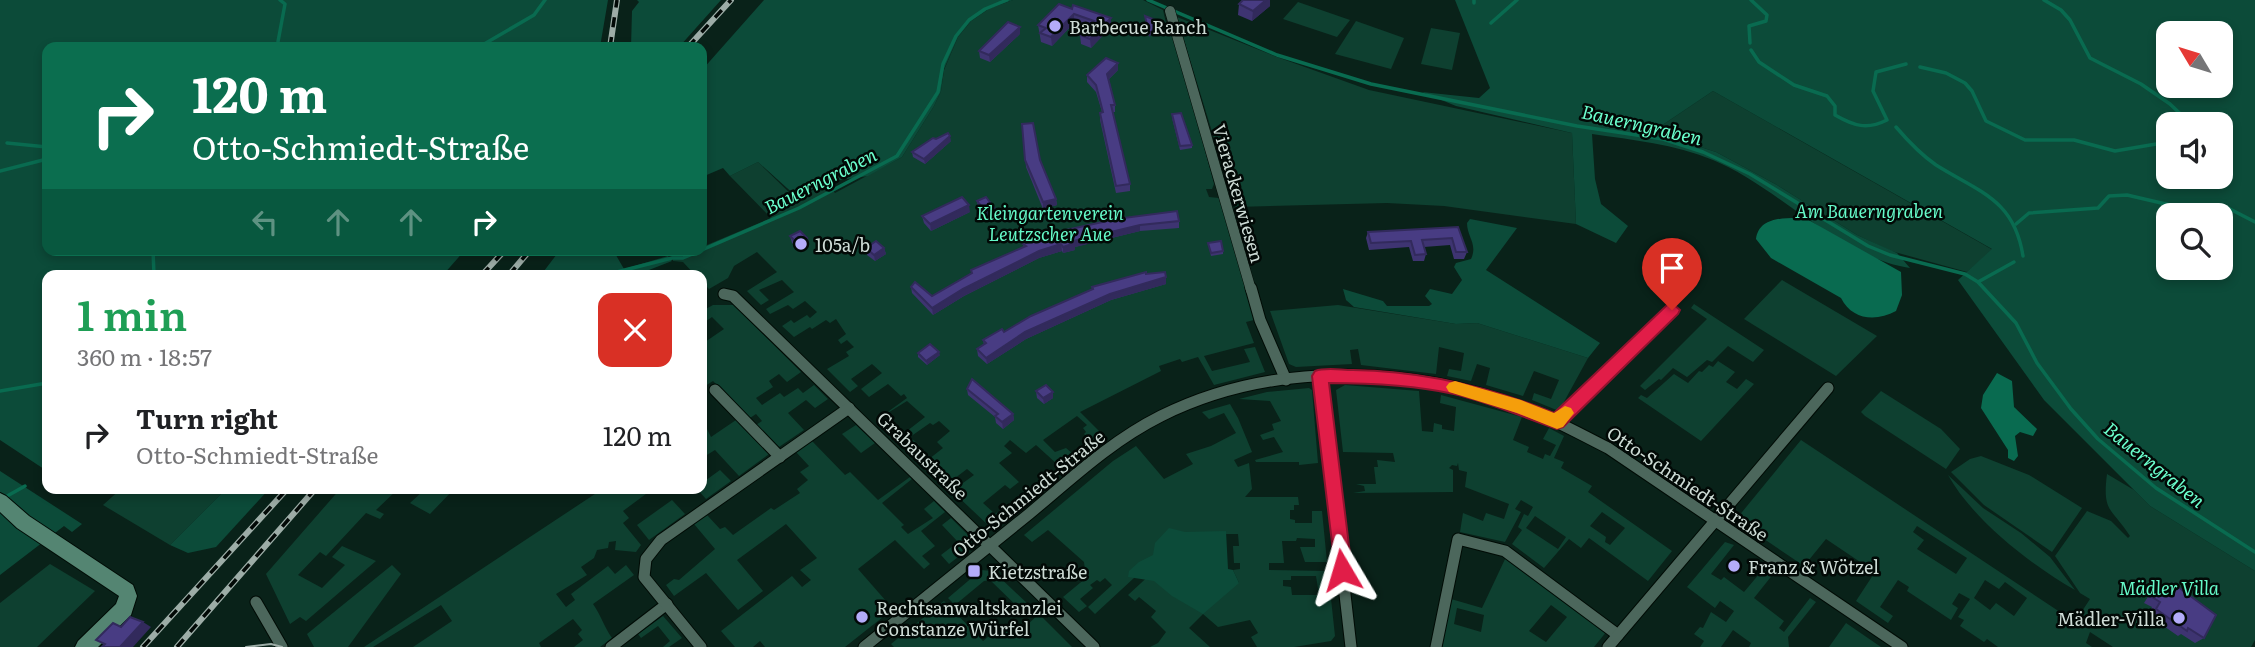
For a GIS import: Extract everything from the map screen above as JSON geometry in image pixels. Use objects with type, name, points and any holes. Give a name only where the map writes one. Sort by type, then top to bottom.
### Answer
[{"type":"main road","points":[[1,502],[23,522],[118,584],[128,596],[124,609],[85,647]]},
{"type":"street","name":"Vierackerwiesen","points":[[1170,11],[1256,308],[1286,380]]},
{"type":"street","name":"Grabaustraße","points":[[724,293],[733,296],[1094,647]]},
{"type":"street","points":[[1557,422],[1672,310]]},
{"type":"street","name":"Otto-Schmiedt-Straße","points":[[864,647],[1116,442],[1177,410],[1236,390],[1320,376],[1387,377],[1453,387],[1521,407],[1557,422],[1608,448],[1902,647]]},
{"type":"street","points":[[1320,376],[1351,647]]},
{"type":"street","points":[[1608,647],[1828,388]]},
{"type":"street","points":[[715,390],[780,457]]},
{"type":"street","points":[[701,647],[645,577],[646,559],[661,540],[849,408]]},
{"type":"street","points":[[1436,647],[1458,539],[1505,551],[1618,635]]},
{"type":"street","points":[[256,602],[282,647]]},
{"type":"street","points":[[611,647],[667,604]]},
{"type":"green space","name":"Kleingartenverein Leutzscher Aue","points":[[1013,0],[1143,0],[1163,10],[1166,23],[1172,27],[1214,184],[1212,189],[1206,189],[1209,197],[1219,198],[1258,319],[1246,322],[1254,343],[1204,356],[1212,371],[1250,362],[1244,349],[1255,347],[1265,372],[1214,385],[1198,357],[1159,366],[1161,371],[1080,412],[1106,438],[1096,445],[1084,434],[1086,432],[1083,428],[1087,425],[1077,416],[1043,440],[1055,452],[1066,448],[1079,459],[1071,466],[1063,459],[1057,464],[1036,445],[1026,453],[1010,440],[1004,446],[1012,453],[999,463],[1019,482],[1010,489],[1005,485],[983,503],[995,514],[1006,505],[1014,512],[997,525],[989,526],[952,491],[974,475],[967,469],[946,485],[924,463],[943,448],[937,442],[950,431],[939,421],[933,425],[930,423],[910,437],[919,445],[911,451],[898,438],[925,417],[907,401],[878,419],[907,398],[904,394],[901,396],[888,384],[869,397],[861,389],[882,373],[872,364],[851,379],[858,386],[850,392],[827,369],[849,356],[846,352],[854,347],[847,340],[841,344],[838,340],[846,334],[836,319],[830,323],[826,320],[794,337],[782,326],[807,315],[810,318],[817,312],[805,301],[793,309],[788,305],[770,314],[766,309],[794,292],[782,280],[759,290],[769,300],[761,305],[747,291],[777,272],[757,252],[734,266],[728,278],[709,289],[707,270],[690,270],[683,262],[673,261],[672,256],[707,256],[707,245],[771,218],[730,176],[758,162],[796,199],[826,183],[835,193],[902,157],[941,91],[944,70],[958,37],[971,21],[990,8]]},
{"type":"green space","points":[[1298,2],[1350,20],[1337,37],[1283,19]]},
{"type":"green space","points":[[1177,17],[1369,90],[1572,133],[1576,224],[1444,206],[1387,203],[1235,207]]},
{"type":"green space","points":[[1356,21],[1404,38],[1391,69],[1335,54]]},
{"type":"green space","points":[[1431,28],[1460,33],[1452,70],[1421,64]]},
{"type":"green space","name":"Am Bauerngraben","points":[[1713,91],[1993,250],[1967,272],[1891,251],[1857,235],[1777,185],[1716,152],[1655,130]]},
{"type":"green space","points":[[1782,280],[1877,336],[1836,376],[1744,319]]},
{"type":"green space","points":[[1694,304],[1764,350],[1753,362],[1728,346],[1712,362],[1707,360],[1687,377],[1673,368],[1645,390],[1640,386],[1707,319],[1691,308]]},
{"type":"green space","points":[[713,305],[734,305],[801,372],[787,382],[779,374],[769,381],[773,387],[756,398],[762,405],[780,393],[784,397],[798,388],[803,393],[814,385],[828,399],[815,408],[806,400],[788,413],[804,430],[779,447],[756,425],[762,421],[756,414],[750,418],[713,381],[707,385],[707,341],[724,329],[712,317],[707,320],[707,308]]},
{"type":"green space","points":[[1338,305],[1456,324],[1477,323],[1588,358],[1559,411],[1532,400],[1534,393],[1551,399],[1559,380],[1534,371],[1523,396],[1486,385],[1490,368],[1477,364],[1471,381],[1447,376],[1449,369],[1461,371],[1464,353],[1439,347],[1436,374],[1361,365],[1358,349],[1350,350],[1352,364],[1296,367],[1289,364],[1270,311]]},
{"type":"green space","points":[[1718,361],[1735,372],[1726,382],[1737,389],[1746,379],[1754,384],[1701,441],[1638,398],[1641,395],[1647,398],[1674,374],[1688,383],[1699,371],[1702,372],[1709,365],[1713,367]]},
{"type":"green space","points":[[1345,385],[1419,391],[1422,431],[1433,432],[1434,423],[1442,425],[1442,429],[1454,431],[1456,407],[1440,403],[1441,395],[1522,417],[1513,440],[1529,447],[1527,452],[1543,459],[1545,454],[1550,456],[1556,445],[1543,439],[1549,428],[1564,436],[1554,458],[1564,462],[1561,468],[1592,486],[1588,492],[1672,551],[1648,581],[1589,538],[1581,548],[1569,539],[1544,568],[1512,544],[1522,530],[1518,527],[1524,514],[1528,516],[1533,507],[1521,500],[1515,509],[1521,512],[1505,542],[1460,532],[1463,513],[1483,521],[1486,513],[1504,519],[1509,504],[1465,487],[1467,472],[1459,470],[1458,463],[1457,466],[1452,465],[1449,468],[1453,470],[1453,492],[1353,493],[1365,491],[1364,486],[1356,484],[1376,484],[1374,467],[1378,467],[1377,460],[1395,462],[1393,453],[1343,452],[1336,390]],"holes":[[[1602,512],[1625,528],[1610,545],[1605,542],[1606,537],[1590,526]],[[1535,516],[1566,537],[1558,549],[1526,528]]]},
{"type":"green space","points":[[1309,388],[1312,390],[1318,463],[1299,465],[1299,462],[1256,462],[1255,460],[1283,452],[1274,437],[1263,440],[1260,435],[1274,430],[1272,424],[1281,421],[1270,401],[1239,399],[1267,392]]},
{"type":"green space","points":[[1881,391],[1941,429],[1960,449],[1946,469],[1861,412]]},
{"type":"green space","points":[[1230,404],[1238,418],[1252,452],[1234,460],[1238,467],[1249,463],[1252,489],[1245,497],[1298,497],[1299,505],[1294,505],[1294,510],[1290,510],[1290,519],[1295,520],[1295,523],[1312,523],[1312,511],[1322,511],[1327,562],[1305,562],[1300,547],[1315,547],[1315,539],[1297,538],[1296,541],[1282,541],[1284,563],[1269,563],[1269,570],[1328,571],[1335,636],[1331,641],[1294,647],[1257,647],[1251,637],[1258,633],[1250,620],[1218,627],[1203,614],[1189,628],[1210,647],[1150,647],[1158,643],[1166,632],[1151,617],[1156,611],[1139,597],[1135,601],[1128,595],[1154,571],[1239,583],[1233,570],[1240,569],[1240,563],[1234,563],[1233,546],[1239,546],[1238,534],[1226,534],[1226,531],[1161,553],[1095,614],[1088,607],[1112,585],[1105,578],[1090,585],[1093,588],[1080,599],[1087,606],[1079,612],[1063,597],[1086,578],[1084,562],[1048,530],[1032,542],[1024,535],[1113,461],[1136,446],[1164,479],[1193,464],[1186,454],[1211,446],[1236,433],[1224,413],[1209,419],[1202,412]],"holes":[[[1291,576],[1316,576],[1319,595],[1292,595],[1291,587],[1283,586],[1283,580],[1291,580]]]},
{"type":"green space","points":[[736,420],[769,454],[739,476],[715,450],[707,455],[707,429],[711,437]]},
{"type":"green space","points":[[856,425],[875,443],[861,453],[842,434]]},
{"type":"green space","name":"Mädler Villa","points":[[1801,440],[2075,622],[2090,599],[2080,593],[2055,556],[2087,511],[2111,521],[2128,538],[2130,536],[2107,503],[2107,474],[2134,490],[2150,506],[2255,571],[2255,640],[2251,647],[2113,647],[2090,632],[2086,643],[2092,647],[1998,647],[1987,639],[1984,642],[1960,626],[1964,620],[1958,617],[1970,599],[1959,593],[1952,604],[1958,608],[1951,620],[1907,591],[1909,587],[1898,580],[1880,607],[1893,616],[1888,623],[1856,601],[1875,572],[1826,539],[1804,566],[1739,522],[1738,517]],"holes":[[[1917,526],[1967,558],[1956,574],[1917,549],[1924,540],[1913,532]],[[1985,580],[1999,589],[2005,582],[2027,598],[2014,616],[1996,603],[1990,610],[1974,598]]]},
{"type":"green space","points":[[812,441],[845,475],[850,472],[878,500],[910,477],[912,479],[882,503],[904,525],[901,527],[908,534],[933,518],[924,509],[934,501],[945,512],[921,531],[935,546],[922,556],[930,564],[924,569],[895,540],[858,569],[893,609],[845,647],[765,647],[760,641],[753,647],[735,647],[721,631],[792,576],[802,587],[811,580],[800,570],[817,558],[786,524],[737,560],[763,591],[738,610],[706,573],[674,596],[666,585],[674,579],[679,580],[715,549],[694,524],[707,515],[720,529],[725,527],[733,535],[771,508],[774,510],[800,493],[797,489],[808,480],[800,472],[809,466],[796,452]]},
{"type":"green space","points":[[1981,456],[2029,475],[2082,508],[2052,552],[1984,505],[1951,472],[1970,459]]},
{"type":"green space","points":[[720,470],[731,481],[706,499],[701,494],[707,494],[707,479]]},
{"type":"green space","points":[[1948,475],[1983,508],[2021,533],[2050,557],[2075,590],[2040,568],[2004,540],[1972,508]]},
{"type":"green space","points":[[115,494],[221,494],[170,545],[103,505]]},
{"type":"green space","points":[[336,494],[393,494],[376,510],[384,514],[380,519],[366,513],[326,556],[320,552],[298,575],[322,588],[345,565],[332,557],[342,546],[376,561],[306,621],[300,617],[290,624],[266,574]]},
{"type":"green space","points":[[420,494],[449,494],[430,514],[410,503]]},
{"type":"green space","points":[[595,494],[646,494],[623,511],[629,518],[623,523],[641,545],[636,552],[615,550],[616,541],[609,542],[608,548],[597,550],[594,558],[581,567],[587,575],[556,594],[566,607],[575,600],[571,594],[608,566],[615,574],[626,565],[634,575],[593,604],[612,638],[600,647],[574,647],[583,640],[578,634],[582,630],[573,619],[539,643],[541,647],[413,647],[452,621],[441,605],[373,647],[364,647]]},
{"type":"green space","points":[[672,500],[685,514],[649,540],[637,525]]},
{"type":"green space","points":[[951,518],[972,539],[971,547],[949,564],[941,555],[958,542],[942,525]]},
{"type":"green space","points":[[1725,542],[1734,545],[1711,574],[1721,580],[1724,577],[1744,592],[1765,567],[1774,573],[1754,598],[1784,621],[1779,628],[1784,632],[1810,598],[1816,602],[1788,637],[1789,647],[1749,647],[1751,643],[1733,630],[1721,647],[1700,647],[1704,641],[1694,634],[1700,627],[1703,628],[1711,612],[1726,622],[1734,611],[1720,601],[1715,608],[1687,587]]},
{"type":"green space","points":[[1506,557],[1607,631],[1594,647],[1442,647],[1451,599],[1482,608]],"holes":[[[1551,605],[1567,617],[1546,642],[1529,631]],[[1457,608],[1484,615],[1481,632],[1454,624]]]},
{"type":"green space","points":[[50,564],[95,591],[37,647],[0,647],[0,603]]},
{"type":"green space","points":[[392,565],[401,574],[348,647],[314,647],[307,634]]},
{"type":"green space","points":[[981,570],[993,571],[1030,606],[1024,613],[990,580],[984,581],[955,605],[948,598]]},
{"type":"green space","points":[[944,601],[983,641],[1004,624],[1016,635],[1039,614],[1072,647],[894,647],[891,644]]},
{"type":"green space","points":[[663,616],[682,638],[669,647],[663,647],[670,641],[658,626],[641,638],[638,634]]},
{"type":"green space","points":[[1846,623],[1881,647],[1829,647]]},
{"type":"shaded area","points":[[0,0],[608,0],[601,42],[42,42],[42,256],[460,256],[447,270],[42,270],[42,468],[0,440]]},
{"type":"shaded area","points":[[637,0],[721,0],[683,42],[631,42],[632,11],[639,2]]},
{"type":"shaded area","points":[[764,0],[1013,0],[990,8],[971,21],[958,37],[944,69],[941,91],[934,106],[902,157],[868,176],[826,182],[797,197],[758,162],[730,176],[723,168],[707,175],[707,64]]},
{"type":"shaded area","points":[[1455,0],[2255,0],[2255,571],[2150,506],[2044,400],[1958,280],[1992,249],[1713,91],[1655,130],[1716,152],[1777,185],[1857,235],[1897,253],[1910,268],[1884,262],[1859,251],[1761,186],[1713,160],[1668,146],[1592,134],[1595,179],[1601,204],[1628,226],[1616,243],[1576,224],[1572,133],[1456,106],[1422,92],[1479,98],[1490,88]]},
{"type":"shaded area","points":[[1805,218],[1901,272],[1902,295],[1896,311],[1873,318],[1858,315],[1851,311],[1841,298],[1771,258],[1756,239],[1758,231],[1768,222]]},
{"type":"shaded area","points":[[1470,219],[1517,228],[1486,270],[1600,343],[1588,358],[1477,323],[1456,324],[1354,307],[1346,300],[1343,289],[1383,301],[1387,306],[1429,306],[1432,304],[1425,296],[1430,289],[1452,294],[1462,280],[1454,267],[1456,263],[1471,259],[1473,254],[1467,223]]},
{"type":"shaded area","points":[[555,256],[616,256],[624,269],[668,256],[672,261],[649,270],[545,270]]},
{"type":"shaded area","points":[[1997,373],[2012,381],[2014,407],[2037,429],[2033,436],[2020,432],[2015,436],[2018,456],[2014,461],[2008,458],[2008,450],[1981,408],[1983,395]]},
{"type":"shaded area","points":[[0,471],[82,524],[72,532],[64,526],[0,575]]},
{"type":"shaded area","points":[[221,494],[265,494],[216,547],[188,553],[170,545]]},
{"type":"shaded area","points":[[1169,528],[1185,532],[1226,531],[1228,569],[1233,570],[1239,583],[1203,614],[1172,596],[1154,581],[1128,577],[1129,571],[1139,562],[1153,555],[1155,543]]},
{"type":"building","points":[[1243,0],[1266,0],[1253,11],[1239,4]]},
{"type":"building","points":[[1059,4],[1072,9],[1073,5],[1111,18],[1090,39],[1080,35],[1094,21],[1074,14],[1051,37],[1040,33],[1046,28],[1038,25]]},
{"type":"building","points":[[1145,16],[1160,22],[1149,34]]},
{"type":"building","points":[[1008,22],[1020,27],[989,55],[979,51]]},
{"type":"building","points":[[1106,58],[1118,63],[1107,74],[1115,105],[1111,105],[1130,184],[1116,186],[1096,85],[1087,75]]},
{"type":"building","points":[[1181,113],[1192,145],[1180,146],[1172,114]]},
{"type":"building","points":[[1033,123],[1040,160],[1056,199],[1043,202],[1025,160],[1022,124]]},
{"type":"building","points":[[948,133],[950,136],[924,159],[912,152],[933,138]]},
{"type":"building","points":[[962,197],[969,205],[930,224],[922,216]]},
{"type":"building","points":[[986,197],[995,209],[987,213],[977,201]]},
{"type":"building","points":[[1177,211],[1179,221],[1140,225],[1073,241],[1075,243],[1063,247],[1061,244],[1039,251],[963,289],[932,308],[911,287],[915,282],[932,296],[972,273],[971,270],[1026,246],[1023,244],[1057,232],[1116,219]]},
{"type":"building","points":[[1458,227],[1467,252],[1456,252],[1452,238],[1422,240],[1426,254],[1415,255],[1411,241],[1371,243],[1368,232]]},
{"type":"building","points":[[800,231],[807,238],[797,243],[790,236]]},
{"type":"building","points":[[876,241],[884,248],[874,255],[866,248]]},
{"type":"building","points":[[1221,241],[1223,251],[1211,253],[1208,243]]},
{"type":"building","points":[[1146,272],[1165,272],[1166,277],[1110,294],[1025,332],[986,358],[977,349],[986,343],[983,340],[1002,329],[1004,332],[1031,316],[1093,289],[1092,287]]},
{"type":"building","points":[[930,344],[939,352],[926,361],[918,353]]},
{"type":"building","points":[[972,379],[1013,414],[1002,422],[995,416],[998,414],[967,389]]},
{"type":"building","points":[[1046,385],[1053,392],[1043,398],[1036,391]]},
{"type":"building","name":"Mädler-Villa","points":[[2174,584],[2216,615],[2204,638],[2188,628],[2187,631],[2156,609],[2160,602],[2152,597],[2159,587],[2171,595]]},
{"type":"building","points":[[130,617],[143,622],[120,647],[102,647],[105,644],[96,640],[113,623],[121,627]]},
{"type":"waterway","points":[[278,42],[285,4],[280,0]]},
{"type":"waterway","points":[[488,42],[534,15],[545,0]]},
{"type":"waterway","name":"Bauerngraben","points":[[707,248],[799,208],[897,156],[938,92],[943,64],[956,36],[969,20],[985,9],[1007,0]]},
{"type":"waterway","name":"Bauerngraben","points":[[1148,0],[1277,55],[1371,84],[1577,126],[1663,139],[1703,152],[1750,174],[1868,246],[1890,255],[1965,274],[1978,282]]},
{"type":"waterway","points":[[1491,23],[1517,0]]},
{"type":"waterway","points":[[1750,43],[1749,26],[1766,21],[1767,15],[1751,0]]},
{"type":"waterway","points":[[2044,0],[2061,10],[2070,20],[2090,58],[2141,84],[2178,112]]},
{"type":"waterway","points":[[1751,50],[1759,62],[1794,85],[1827,96],[1835,106],[1835,115],[1848,122],[1867,126],[1887,120],[1873,91],[1876,72],[1906,64]]},
{"type":"waterway","points":[[1920,67],[1946,73],[1965,83],[1972,91],[1986,121],[2025,140],[2074,140],[2115,151],[2156,144]]},
{"type":"waterway","points":[[1896,127],[1930,161],[1980,191],[2003,209],[2012,222],[2023,256]]},
{"type":"waterway","points":[[7,143],[42,146]]},
{"type":"waterway","points":[[0,171],[42,160]]},
{"type":"waterway","points":[[2016,224],[2029,213],[2098,208],[2109,196],[2127,195],[2200,212],[2226,207],[2255,222]]},
{"type":"waterway","points":[[153,256],[154,270]]},
{"type":"waterway","name":"Bauerngraben","points":[[625,270],[688,256]]},
{"type":"waterway","points":[[1978,282],[2014,262]]},
{"type":"waterway","name":"Bauerngraben","points":[[1978,282],[2016,323],[2037,363],[2071,409],[2098,439],[2156,488],[2255,552]]},
{"type":"waterway","points":[[0,391],[42,384]]},
{"type":"waterway","name":"Bauerngraben","points":[[0,500],[25,486]]},
{"type":"tram line","points":[[246,647],[271,644],[282,647]]},
{"type":"railway","points":[[611,42],[617,0]]},
{"type":"railway","points":[[693,42],[731,0]]},
{"type":"railway","points":[[487,270],[499,256]]},
{"type":"railway","points":[[513,270],[525,256]]},
{"type":"railway","points":[[143,647],[283,494]]},
{"type":"railway","points":[[177,647],[311,494]]},
{"type":"slow traffic","points":[[1455,387],[1521,407],[1557,422],[1565,413]]},
{"type":"place","name":"Barbecue Ranch","points":[[1055,26]]},
{"type":"place","name":"105a/b","points":[[801,244]]},
{"type":"place","name":"Franz & Wötzel","points":[[1734,566]]},
{"type":"place","name":"Kietzstraße","points":[[974,571]]},
{"type":"place","name":"Rechtsanwaltskanzlei Constanze Würfel","points":[[862,617]]},
{"type":"place","name":"Mädler-Villa","points":[[2179,618]]},
{"type":"route","points":[[1342,570],[1320,376],[1361,375],[1453,387],[1521,407],[1557,422],[1672,310]]}]
